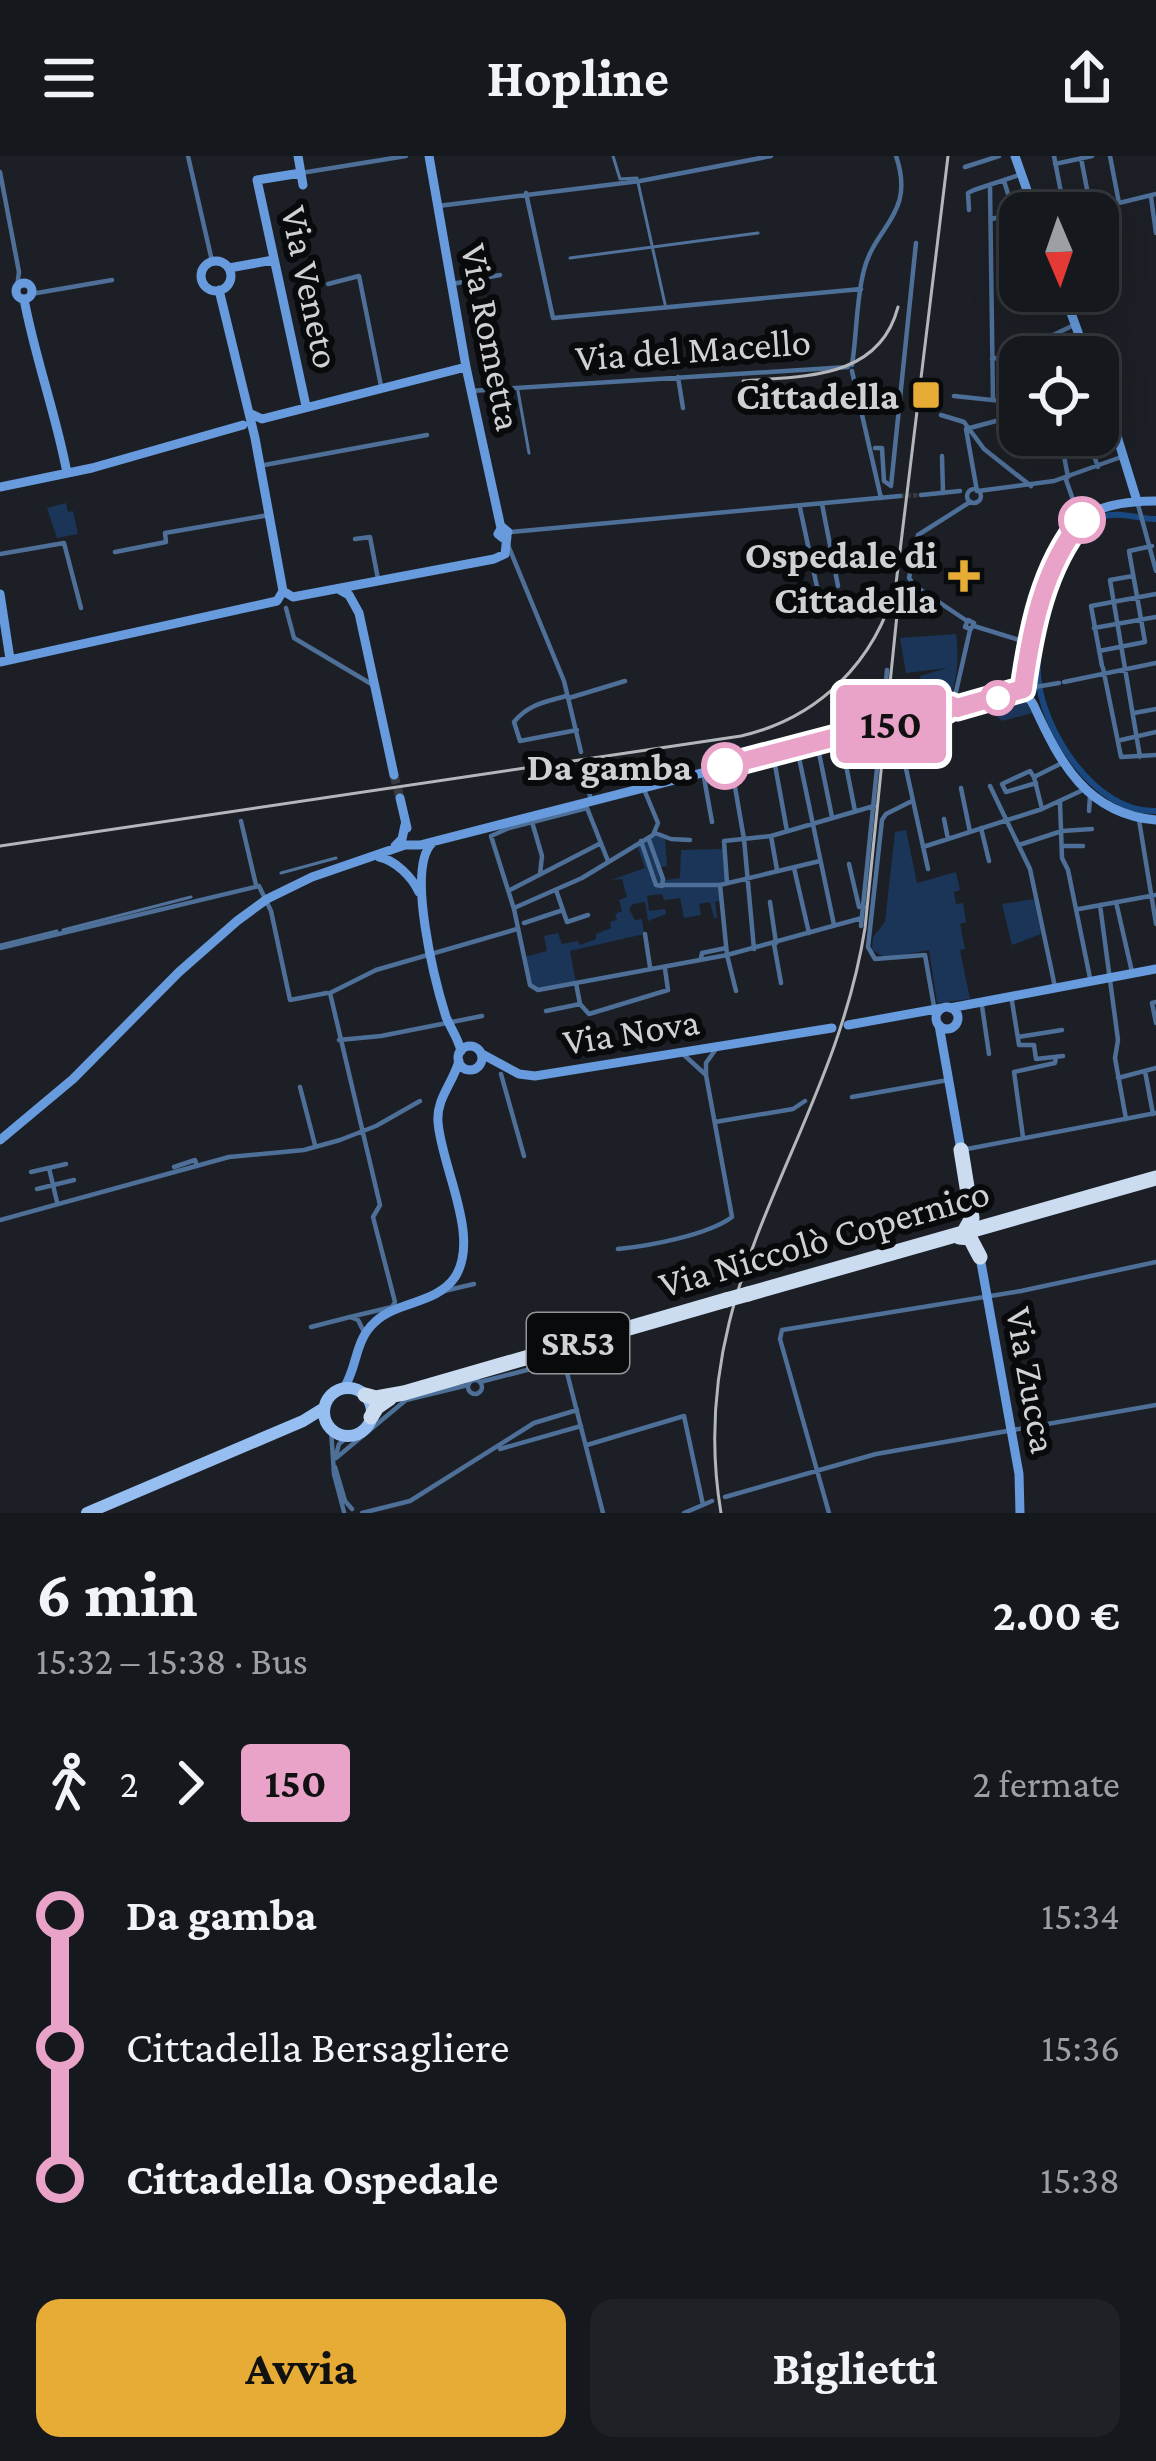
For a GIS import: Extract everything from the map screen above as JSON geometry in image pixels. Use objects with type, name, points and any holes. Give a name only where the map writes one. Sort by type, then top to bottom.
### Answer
[{"type":"highway","points":[[961,1150],[972,1223],[964,1232]]},
{"type":"highway","name":"Via Niccolò Copernico","points":[[363,1393],[376,1398],[404,1393],[1156,1178]]},
{"type":"highway","points":[[971,1207],[982,1222],[1022,1216]]},
{"type":"highway","points":[[980,1257],[977,1235],[988,1226]]},
{"type":"highway","points":[[926,1243],[968,1237],[980,1257]]},
{"type":"highway","name":"Via Niccolò Copernico","points":[[371,1417],[379,1404],[404,1393]]},
{"type":"main road","name":"SR53","points":[[344,1388],[363,1393]]},
{"type":"main road","points":[[327,1420],[331,1395],[344,1388]]},
{"type":"main road","points":[[363,1393],[371,1417]]},
{"type":"main road","name":"SR53","points":[[349,1436],[366,1428],[371,1417]]},
{"type":"main road","points":[[87,1513],[303,1421],[327,1420],[349,1436]]},
{"type":"street","points":[[188,156],[212,261]]},
{"type":"street","points":[[298,156],[302,179],[326,170],[406,156]]},
{"type":"street","name":"Via Rometta","points":[[429,156],[470,391],[505,545],[568,696],[580,752]]},
{"type":"street","points":[[438,206],[638,181],[771,156]]},
{"type":"street","points":[[850,368],[867,261],[898,204],[901,179],[896,156]]},
{"type":"street","points":[[965,167],[999,156]]},
{"type":"street","points":[[1015,156],[1028,192]]},
{"type":"street","points":[[1061,192],[1054,160],[1092,156]]},
{"type":"street","points":[[1110,156],[1117,192]]},
{"type":"street","points":[[1081,158],[1088,192]]},
{"type":"street","points":[[0,172],[35,355],[52,400],[67,473]]},
{"type":"street","points":[[969,210],[968,194],[1022,174]]},
{"type":"street","name":"Via Veneto","points":[[302,179],[257,180],[306,406]]},
{"type":"street","points":[[992,219],[1014,213],[1004,181]]},
{"type":"street","points":[[990,187],[993,400]]},
{"type":"street","points":[[526,193],[553,318],[861,289]]},
{"type":"street","points":[[1119,203],[1153,194],[1156,233]]},
{"type":"street","points":[[874,467],[875,448],[882,448],[884,481],[892,486],[916,243]]},
{"type":"street","points":[[229,268],[273,260]]},
{"type":"street","points":[[212,261],[229,268],[230,282],[219,290],[206,287],[204,266],[212,261]]},
{"type":"street","points":[[452,284],[500,275]]},
{"type":"street","points":[[328,284],[359,276],[381,386]]},
{"type":"street","points":[[3,299],[112,280]]},
{"type":"street","points":[[219,290],[255,438],[294,638],[358,673],[376,689]]},
{"type":"street","points":[[1071,312],[1079,336]]},
{"type":"street","points":[[1048,336],[1075,325]]},
{"type":"street","points":[[992,359],[999,358]]},
{"type":"street","points":[[246,408],[262,419],[466,367]]},
{"type":"street","name":"Via del Macello","points":[[470,391],[850,368],[880,497]]},
{"type":"street","points":[[678,377],[683,408]]},
{"type":"street","points":[[954,396],[999,401]]},
{"type":"street","points":[[242,425],[246,408]]},
{"type":"street","points":[[941,415],[960,420],[984,449],[1031,486]]},
{"type":"street","points":[[255,438],[262,419]]},
{"type":"street","points":[[966,429],[999,419]]},
{"type":"street","points":[[0,487],[242,425]]},
{"type":"street","points":[[242,425],[255,438]]},
{"type":"street","points":[[966,429],[974,495]]},
{"type":"street","points":[[259,466],[427,435]]},
{"type":"street","points":[[1119,445],[1146,524],[1156,571]]},
{"type":"street","points":[[942,456],[943,493]]},
{"type":"street","points":[[1063,456],[1077,511],[1076,527]]},
{"type":"street","points":[[1094,456],[1098,467]]},
{"type":"street","points":[[952,708],[972,621],[912,584],[909,578],[918,535],[974,495],[1066,477],[1124,456]]},
{"type":"street","points":[[921,495],[960,491],[974,495]]},
{"type":"street","points":[[0,593],[12,655],[335,588],[355,593],[374,581],[505,545],[900,496]]},
{"type":"street","points":[[1156,501],[1093,514],[1076,527],[1051,572],[1029,643],[1027,692],[1062,763],[1086,794],[1134,817],[1156,820]]},
{"type":"street","points":[[822,504],[838,586]]},
{"type":"street","points":[[800,508],[817,586]]},
{"type":"street","points":[[115,552],[166,542],[165,532],[268,515]]},
{"type":"street","points":[[355,539],[370,537],[374,581]]},
{"type":"street","points":[[0,554],[64,543],[81,608]]},
{"type":"street","points":[[1099,651],[1145,642],[1129,551],[1152,546]]},
{"type":"street","points":[[1132,576],[1110,580],[1140,757]]},
{"type":"street","points":[[355,593],[394,775]]},
{"type":"street","points":[[1156,594],[1091,607],[1121,757],[1156,755]]},
{"type":"street","points":[[1094,628],[1156,617]]},
{"type":"street","points":[[972,628],[1029,643]]},
{"type":"street","points":[[366,857],[508,825],[1103,669],[1156,663]]},
{"type":"street","points":[[856,811],[841,735],[843,718],[884,706],[887,670]]},
{"type":"street","points":[[577,730],[520,741],[514,722],[528,707],[625,681]]},
{"type":"street","points":[[1114,721],[1156,711]]},
{"type":"street","points":[[574,808],[491,833],[520,926],[533,988],[701,960],[862,922],[874,806],[876,728],[868,712]]},
{"type":"street","points":[[896,723],[928,869]]},
{"type":"street","points":[[1119,740],[1156,732]]},
{"type":"street","points":[[817,743],[832,817]]},
{"type":"street","points":[[797,748],[834,925]]},
{"type":"street","points":[[773,754],[788,831]]},
{"type":"street","points":[[1042,809],[1035,780],[1030,771],[1002,784],[1008,792],[1035,780],[1062,763]]},
{"type":"street","points":[[731,764],[744,839],[754,949]]},
{"type":"street","points":[[584,767],[589,804],[608,861]]},
{"type":"street","points":[[703,772],[712,822]]},
{"type":"street","points":[[990,786],[1030,869],[1055,987]]},
{"type":"street","points":[[496,935],[505,931],[514,911],[648,837],[658,823],[643,787]]},
{"type":"street","points":[[961,788],[970,832]]},
{"type":"street","points":[[923,848],[1086,794]]},
{"type":"street","points":[[1086,794],[1089,811]]},
{"type":"street","points":[[395,865],[407,846],[400,798]]},
{"type":"street","points":[[912,801],[882,820],[868,947],[874,959],[883,961],[925,955],[944,1016],[945,1062],[961,1150],[1154,1114],[1144,1071]]},
{"type":"street","points":[[1060,802],[1062,846],[1090,980]]},
{"type":"street","points":[[736,991],[727,952],[722,844],[771,836],[874,806]]},
{"type":"street","points":[[1134,817],[1139,822],[1156,924]]},
{"type":"street","points":[[944,819],[948,839]]},
{"type":"street","points":[[241,821],[256,885]]},
{"type":"street","points":[[405,822],[417,839],[437,840]]},
{"type":"street","points":[[0,1140],[89,1064],[216,938],[267,899],[399,843],[405,822]]},
{"type":"street","points":[[532,822],[542,856],[540,876]]},
{"type":"street","points":[[981,828],[989,861]]},
{"type":"street","points":[[1019,845],[1061,831],[1092,829]]},
{"type":"street","points":[[771,836],[777,870]]},
{"type":"street","points":[[648,837],[656,885],[724,884],[820,860]]},
{"type":"street","points":[[648,837],[690,840]]},
{"type":"street","points":[[437,840],[426,848],[421,896],[448,1021],[464,1057],[441,1099],[438,1125],[463,1233],[455,1288]]},
{"type":"street","points":[[508,891],[601,843]]},
{"type":"street","points":[[407,846],[422,862]]},
{"type":"street","points":[[1062,846],[1083,846]]},
{"type":"street","points":[[542,856],[557,867]]},
{"type":"street","points":[[366,857],[384,857],[405,873],[421,896]]},
{"type":"street","points":[[405,873],[414,872],[422,862]]},
{"type":"street","points":[[850,864],[859,907],[864,907]]},
{"type":"street","points":[[794,866],[808,933]]},
{"type":"street","points":[[0,948],[256,885],[267,899],[290,1000],[329,993],[376,970],[563,910]]},
{"type":"street","points":[[556,890],[567,922],[588,915]]},
{"type":"street","points":[[1077,909],[1153,896]]},
{"type":"street","points":[[770,902],[781,983]]},
{"type":"street","points":[[1116,902],[1132,973]]},
{"type":"street","points":[[1100,905],[1126,1119]]},
{"type":"street","points":[[645,934],[650,967]]},
{"type":"street","points":[[576,983],[580,1004],[589,1014],[668,990],[664,967]]},
{"type":"street","points":[[848,1025],[901,1015],[944,1016],[1011,995],[1156,968]]},
{"type":"street","points":[[901,1015],[926,1003],[932,988]]},
{"type":"street","points":[[311,1328],[392,1307],[395,1302],[373,1217],[380,1205],[329,993]]},
{"type":"street","points":[[1011,995],[1019,1046],[1034,1045],[1035,1059],[1059,1056],[1055,1063],[1014,1072],[1023,1137]]},
{"type":"street","points":[[986,1001],[988,1054]]},
{"type":"street","points":[[1156,1002],[1152,1003],[1156,1023]]},
{"type":"street","points":[[546,1011],[580,1004]]},
{"type":"street","points":[[339,1040],[482,1016]]},
{"type":"street","name":"Via Nova","points":[[464,1057],[476,1068],[482,1058],[535,1076],[832,1028]]},
{"type":"street","points":[[1018,1037],[1062,1030]]},
{"type":"street","points":[[702,1064],[716,1049]]},
{"type":"street","points":[[618,1249],[642,1247],[732,1217],[699,1052]]},
{"type":"street","points":[[683,1054],[702,1064]]},
{"type":"street","points":[[464,1057],[482,1058]]},
{"type":"street","points":[[1118,1078],[1156,1068]]},
{"type":"street","points":[[501,1074],[524,1156]]},
{"type":"street","points":[[851,1097],[948,1080]]},
{"type":"street","points":[[300,1087],[315,1147]]},
{"type":"street","points":[[0,1220],[229,1157],[315,1147],[361,1132],[421,1101]]},
{"type":"street","points":[[715,1122],[793,1109],[806,1101]]},
{"type":"street","points":[[174,1167],[195,1160],[197,1166]]},
{"type":"street","points":[[31,1172],[66,1164]]},
{"type":"street","points":[[49,1168],[57,1202]]},
{"type":"street","points":[[37,1189],[74,1180]]},
{"type":"street","name":"Via Zucca","points":[[980,1257],[1011,1427],[1020,1513]]},
{"type":"street","points":[[830,1513],[779,1333],[1156,1262]]},
{"type":"street","points":[[436,1293],[456,1275]]},
{"type":"street","points":[[344,1388],[364,1332],[385,1314],[436,1293],[474,1284]]},
{"type":"street","points":[[350,1317],[358,1320],[364,1332]]},
{"type":"street","points":[[336,1459],[406,1400],[450,1389],[468,1388],[476,1394],[481,1385],[559,1362],[568,1371],[603,1513]]},
{"type":"street","points":[[353,1371],[363,1393]]},
{"type":"street","points":[[468,1388],[472,1380],[481,1385]]},
{"type":"street","points":[[725,1497],[876,1454],[1156,1405]]},
{"type":"street","points":[[352,1512],[410,1501],[535,1423],[577,1410]]},
{"type":"street","points":[[585,1445],[684,1417],[703,1504]]},
{"type":"street","points":[[327,1420],[335,1484],[352,1512]]},
{"type":"street","points":[[494,1450],[580,1426]]},
{"type":"street","points":[[349,1436],[340,1444],[336,1459],[343,1496],[352,1512]]},
{"type":"street","points":[[128,1496],[132,1513]]},
{"type":"street","points":[[684,1513],[712,1501]]},
{"type":"shaded area","points":[[66,503],[68,512],[73,511],[78,534],[57,538],[47,508]]},
{"type":"shaded area","points":[[956,634],[956,672],[944,707],[943,696],[925,700],[920,676],[947,668],[906,673],[900,638]]},
{"type":"shaded area","points":[[1023,698],[1033,713],[1002,721],[994,714],[992,705]]},
{"type":"shaded area","points":[[906,830],[917,883],[956,872],[960,890],[954,892],[956,904],[963,903],[966,922],[960,924],[965,949],[960,950],[970,999],[937,1003],[929,950],[886,958],[872,950],[873,937],[885,922],[895,832]]},
{"type":"shaded area","points":[[656,835],[665,839],[667,866],[661,867],[666,880],[680,878],[681,850],[723,849],[727,883],[720,885],[721,900],[715,902],[717,918],[710,902],[699,904],[701,915],[684,918],[680,898],[647,896],[649,911],[665,909],[666,914],[648,921],[645,902],[633,904],[629,909],[635,920],[642,919],[644,934],[570,951],[576,983],[533,988],[524,957],[547,951],[544,936],[558,933],[562,944],[578,941],[580,945],[611,928],[615,914],[622,911],[619,900],[627,897],[622,879],[611,880],[645,868],[637,845]]},
{"type":"shaded area","points":[[1034,899],[1041,934],[1012,945],[1002,904]]},
{"type":"waterway","points":[[613,156],[620,179],[637,178],[665,304]]},
{"type":"waterway","points":[[570,258],[758,233]]},
{"type":"waterway","points":[[518,391],[529,453]]},
{"type":"waterway","points":[[1156,519],[1108,515],[1079,533],[1053,587],[1038,662],[1049,719],[1075,764],[1112,799],[1156,811]]},
{"type":"waterway","points":[[281,873],[336,858]]},
{"type":"waterway","points":[[63,930],[191,897]]},
{"type":"waterway","points":[[0,945],[57,931]]},
{"type":"tunnel","points":[[900,496],[921,495]]},
{"type":"tunnel","points":[[394,775],[400,798]]},
{"type":"railway","points":[[0,846],[741,736],[819,700],[859,661],[887,612],[896,584],[948,156]]},
{"type":"railway","points":[[743,381],[813,375],[856,361],[874,349],[898,307]]},
{"type":"railway","points":[[721,1513],[715,1430],[722,1354],[741,1282],[848,1004],[865,928],[898,605]]},
{"type":"bus line","name":"150","points":[[725,766],[836,737],[842,740],[947,711],[951,705],[957,708],[1023,689],[1029,643],[1051,572],[1082,520]]},
{"type":"place","name":"Cittadella","points":[[926,395]]},
{"type":"place","name":"Ospedale di Cittadella","points":[[964,576]]},
{"type":"place","name":"Da gamba","points":[[725,766]]}]
